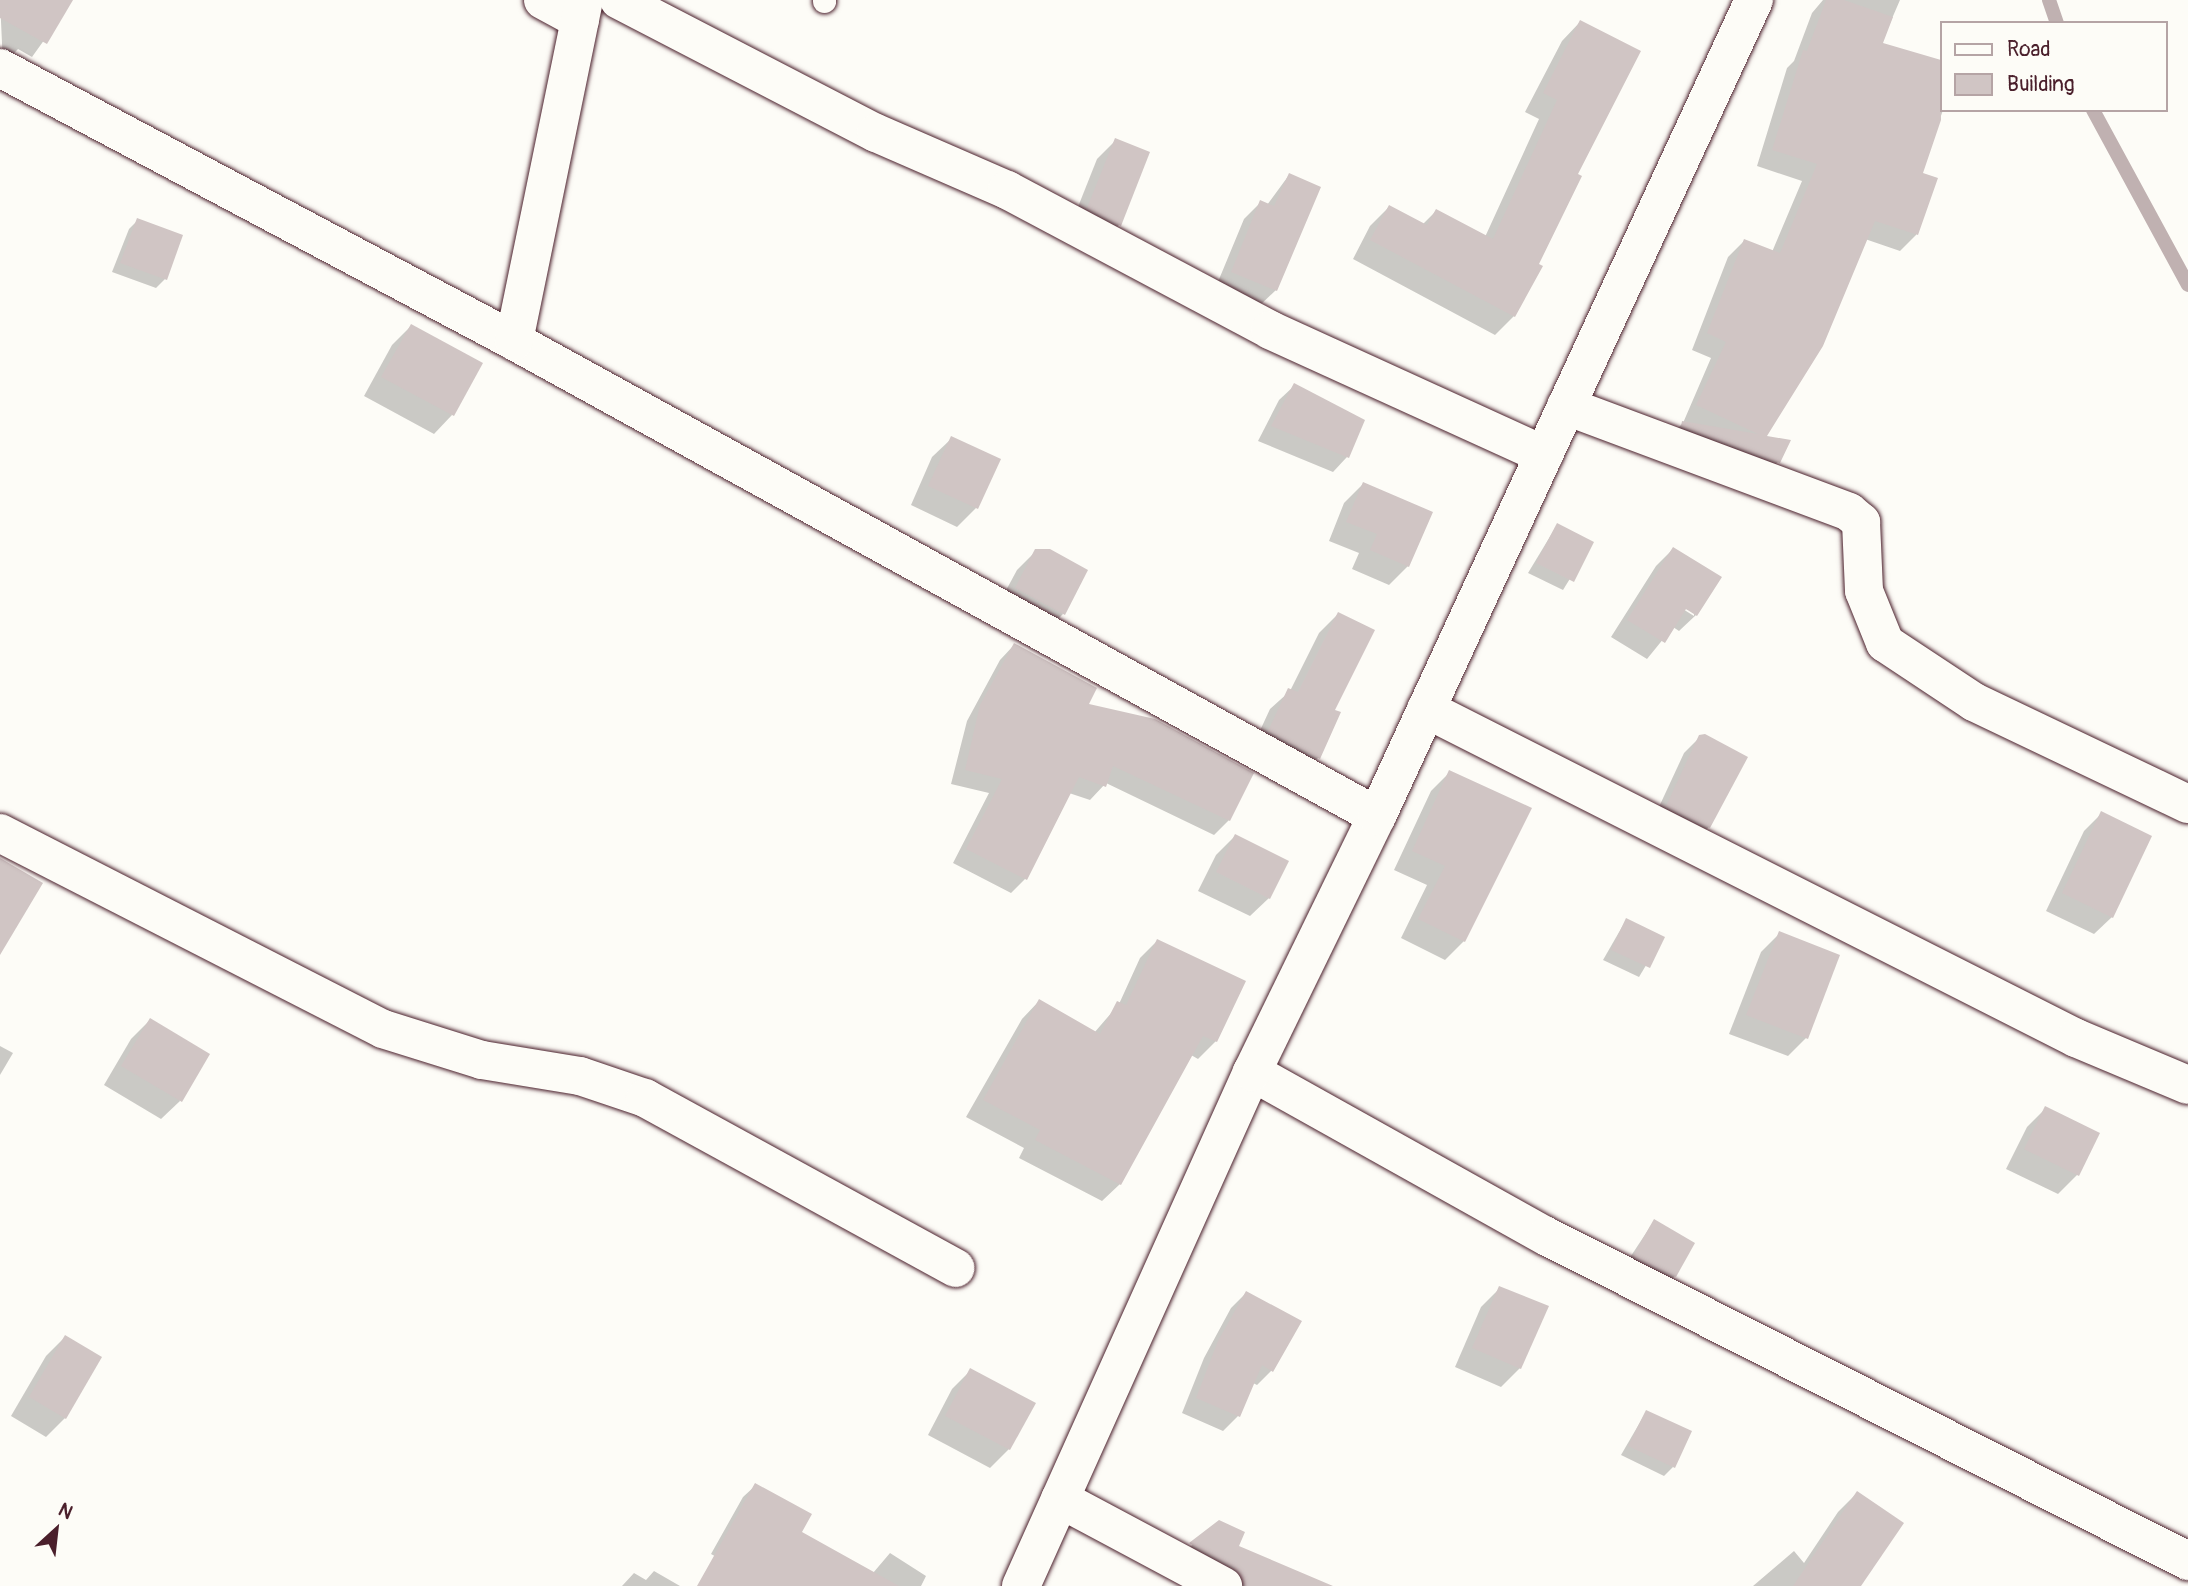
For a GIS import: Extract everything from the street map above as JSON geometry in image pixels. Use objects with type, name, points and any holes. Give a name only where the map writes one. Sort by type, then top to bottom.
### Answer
[{"type":"street","points":[[514,341],[582,10],[543,0]]},
{"type":"street","points":[[619,0],[876,133],[1007,190],[1270,330],[1544,455]]},
{"type":"street","points":[[1021,1586],[1252,1072],[1377,816],[1754,0]]},
{"type":"street","points":[[0,68],[514,341],[1377,816]]},
{"type":"street","points":[[1566,405],[1849,512],[1861,522],[1864,591],[1885,643],[1974,702],[2188,804]]},
{"type":"street","points":[[1426,709],[2076,1038],[2188,1085]]},
{"type":"street","points":[[0,833],[383,1029],[482,1060],[580,1076],[645,1098],[956,1268]]},
{"type":"street","points":[[1252,1072],[1546,1236],[2188,1561]]},
{"type":"street","points":[[1060,1499],[1223,1586]]},
{"type":"building","points":[[0,0],[73,0],[47,44],[0,18]]},
{"type":"building","points":[[1826,0],[1844,0],[1893,17],[1883,43],[1940,60],[1941,120],[1923,173],[1938,178],[1918,235],[1875,221],[1823,346],[1767,436],[1791,440],[1780,463],[1681,426],[1682,421],[1758,434],[1696,405],[1726,342],[1707,333],[1744,239],[1780,253],[1817,164],[1772,150],[1803,50],[1807,51]]},
{"type":"building","points":[[1580,20],[1641,51],[1578,174],[1582,176],[1539,264],[1543,266],[1515,317],[1370,240],[1389,205],[1427,225],[1436,209],[1493,239],[1557,100],[1543,93]]},
{"type":"building","points":[[1115,138],[1150,152],[1121,226],[1087,208]]},
{"type":"building","points":[[1289,173],[1321,187],[1277,291],[1231,272],[1260,200],[1274,206]]},
{"type":"building","points":[[137,218],[183,235],[167,280],[120,263]]},
{"type":"building","points":[[411,324],[483,363],[454,416],[381,377]]},
{"type":"building","points":[[1294,383],[1365,420],[1349,458],[1271,426]]},
{"type":"building","points":[[951,436],[1001,459],[978,509],[928,486]]},
{"type":"building","points":[[1363,482],[1433,512],[1409,567],[1370,550],[1377,534],[1346,522]]},
{"type":"building","points":[[1557,523],[1594,542],[1574,582],[1536,563]]},
{"type":"building","points":[[1673,547],[1722,577],[1697,616],[1686,609],[1665,643],[1627,620]]},
{"type":"building","points":[[1035,549],[1050,549],[1088,570],[1065,615],[1015,588]]},
{"type":"building","points":[[1338,612],[1375,630],[1335,710],[1341,712],[1320,759],[1268,731],[1288,688],[1298,692]]},
{"type":"building","points":[[1014,643],[1097,688],[1089,704],[1155,719],[1254,773],[1230,821],[1113,766],[1106,787],[1079,777],[1027,880],[966,849],[1002,779],[965,770],[980,705]]},
{"type":"building","points":[[1705,734],[1748,757],[1710,828],[1666,806],[1699,735]]},
{"type":"building","points":[[1449,770],[1532,808],[1465,942],[1418,919],[1445,866],[1412,851]]},
{"type":"building","points":[[2101,811],[2152,836],[2113,918],[2062,893]]},
{"type":"building","points":[[1235,834],[1289,861],[1270,899],[1216,872]]},
{"type":"building","points":[[0,858],[43,883],[0,955]]},
{"type":"building","points":[[1626,918],[1665,937],[1650,968],[1611,950]]},
{"type":"building","points":[[1779,931],[1840,955],[1808,1039],[1746,1015]]},
{"type":"building","points":[[1157,939],[1246,981],[1217,1042],[1203,1036],[1121,1185],[1035,1140],[1040,1130],[983,1100],[1039,999],[1100,1034],[1117,1001],[1126,1005]]},
{"type":"building","points":[[150,1018],[210,1054],[182,1102],[121,1066]]},
{"type":"building","points":[[2045,1106],[2100,1133],[2079,1176],[2024,1149]]},
{"type":"building","points":[[1654,1219],[1695,1243],[1676,1277],[1633,1256]]},
{"type":"building","points":[[1499,1286],[1549,1306],[1521,1369],[1472,1348]]},
{"type":"building","points":[[1246,1291],[1302,1321],[1273,1372],[1262,1365],[1240,1417],[1196,1398],[1218,1341]]},
{"type":"building","points":[[65,1335],[102,1357],[66,1419],[29,1397]]},
{"type":"building","points":[[970,1368],[1036,1403],[1010,1450],[945,1416]]},
{"type":"building","points":[[1646,1410],[1692,1431],[1675,1468],[1628,1446]]},
{"type":"building","points":[[755,1483],[812,1514],[802,1532],[899,1586],[697,1586]]},
{"type":"building","points":[[1857,1491],[1904,1523],[1861,1586],[1793,1586]]},
{"type":"building","points":[[1219,1520],[1245,1532],[1239,1546],[1333,1586],[1245,1586],[1234,1567],[1189,1543]]},
{"type":"waterway","points":[[2049,0],[2056,21]]},
{"type":"waterway","points":[[2094,112],[2188,285]]}]
